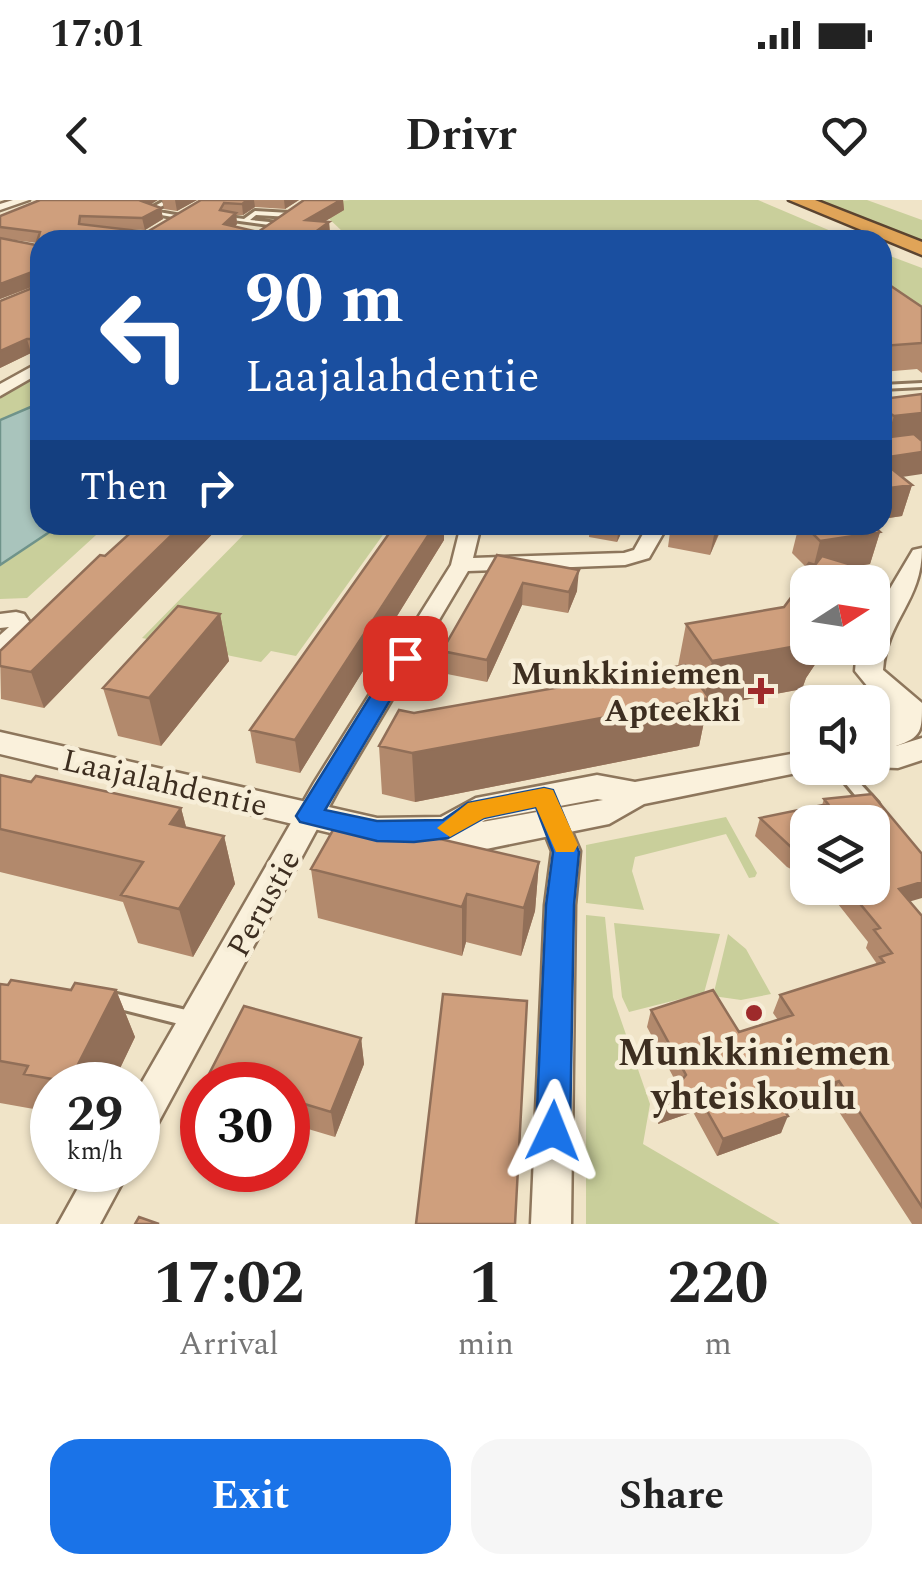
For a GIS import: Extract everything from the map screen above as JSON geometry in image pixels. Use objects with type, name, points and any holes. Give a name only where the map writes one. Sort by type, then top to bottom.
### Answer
[{"type":"highway","points":[[774,200],[846,230]]},
{"type":"highway","points":[[798,200],[874,230]]},
{"type":"highway","points":[[892,237],[922,249]]},
{"type":"highway","points":[[892,249],[922,260]]},
{"type":"street","points":[[0,207],[26,200]]},
{"type":"street","points":[[268,230],[295,213]]},
{"type":"street","points":[[166,226],[188,214]]},
{"type":"street","points":[[0,390],[30,373]]},
{"type":"street","name":"Perustie","points":[[160,1086],[309,816],[461,565],[469,535]]},
{"type":"street","points":[[461,565],[625,560],[642,554],[652,535]]},
{"type":"street","points":[[890,613],[922,555]]},
{"type":"street","points":[[0,621],[16,619],[22,627],[0,647]]},
{"type":"street","points":[[867,665],[883,690],[884,706],[918,734]]},
{"type":"street","points":[[890,739],[918,734]]},
{"type":"street","points":[[890,756],[898,756],[918,734]]},
{"type":"street","name":"Laajalahdentie","points":[[0,743],[377,831],[448,829],[486,836],[550,809],[609,812],[635,794],[790,765]]},
{"type":"street","points":[[550,809],[566,852],[560,905],[551,1224]]},
{"type":"street","points":[[78,1224],[97,1192]]},
{"type":"lane","points":[[26,200],[40,204]]},
{"type":"lane","points":[[162,204],[147,212],[188,214]]},
{"type":"lane","points":[[237,230],[256,213],[295,213]]},
{"type":"lane","points":[[228,219],[278,224]]},
{"type":"lane","points":[[892,386],[922,384]]},
{"type":"lane","points":[[854,785],[871,805]]},
{"type":"lane","points":[[82,992],[198,1021]]},
{"type":"green space","points":[[758,200],[828,230],[341,230],[324,214],[323,202]]},
{"type":"green space","points":[[809,200],[867,200],[922,220],[922,244]]},
{"type":"green space","points":[[892,257],[922,268],[922,306],[892,289]]},
{"type":"green space","points":[[30,379],[30,535],[96,535],[27,598],[0,599],[0,395]]},
{"type":"green space","points":[[243,535],[383,535],[296,656],[271,651],[261,662],[142,638]]},
{"type":"green space","points":[[726,817],[757,873],[755,877],[749,878],[726,834],[635,857],[632,871],[644,910],[586,903],[586,845]]},
{"type":"green space","points":[[586,915],[605,917],[613,997],[650,1104],[643,1144],[780,1224],[586,1224]]},
{"type":"green space","points":[[614,923],[720,934],[704,993],[629,1012],[622,997]]},
{"type":"green space","points":[[728,934],[746,949],[771,994],[741,1000],[713,996]]},
{"type":"water","points":[[30,407],[30,535],[45,535],[0,565],[0,420]]},
{"type":"building","points":[[40,200],[139,200],[161,208],[142,218],[80,216],[79,224],[130,230],[30,231],[0,227],[0,216]]},
{"type":"building","points":[[201,200],[248,200],[242,204],[224,203],[220,210],[236,213],[224,224],[250,230],[150,230]]},
{"type":"building","points":[[304,200],[341,200],[306,220],[329,222],[318,230],[261,230]]},
{"type":"building","points":[[0,238],[30,244],[30,273],[0,284]]},
{"type":"building","points":[[892,287],[922,307],[922,343],[892,345]]},
{"type":"building","points":[[30,289],[30,339],[0,351],[0,301]]},
{"type":"building","points":[[922,394],[922,413],[894,416],[892,398]]},
{"type":"building","points":[[914,434],[922,441],[922,452],[892,456],[892,437]]},
{"type":"building","points":[[892,469],[912,485],[892,488]]},
{"type":"building","points":[[128,535],[172,535],[31,672],[0,666],[0,651],[100,555],[105,556]]},
{"type":"building","points":[[388,535],[428,535],[295,740],[250,730]]},
{"type":"building","points":[[814,535],[860,535],[820,541]]},
{"type":"building","points":[[497,555],[579,570],[569,592],[523,583],[487,660],[442,651]]},
{"type":"building","points":[[822,556],[852,565],[815,565]]},
{"type":"building","points":[[790,599],[790,647],[712,661],[686,624],[784,607]]},
{"type":"building","points":[[178,606],[220,614],[149,698],[103,688]]},
{"type":"building","points":[[685,665],[709,698],[412,753],[379,746],[399,710],[414,713]]},
{"type":"building","points":[[0,775],[31,782],[36,776],[181,808],[170,824],[224,836],[179,909],[121,895],[143,862],[0,829]]},
{"type":"building","name":"Munkkiniemen yhteiskoulu","points":[[872,794],[881,805],[823,805],[828,804],[824,799]]},
{"type":"building","name":"Munkkiniemen yhteiskoulu","points":[[790,812],[790,846],[760,818]]},
{"type":"building","points":[[341,816],[539,862],[524,908],[467,894],[462,907],[311,869]]},
{"type":"building","name":"Munkkiniemen yhteiskoulu","points":[[890,816],[922,854],[922,882],[899,889],[922,916],[922,1207],[839,1081],[779,1102],[788,1116],[723,1139],[698,1095],[662,1106],[686,1075],[651,1010],[713,990],[739,1032],[793,1015],[780,995],[884,962],[880,957],[892,953],[874,930],[880,928],[861,905],[890,905]]},
{"type":"building","points":[[11,980],[71,990],[75,983],[116,990],[79,1062],[30,1062],[30,1075],[24,1074],[28,1066],[0,1061],[0,984],[8,985]]},
{"type":"building","points":[[443,994],[527,1001],[515,1224],[416,1224]]},
{"type":"building","points":[[244,1006],[361,1038],[331,1112],[310,1106],[310,1062],[215,1062]]},
{"type":"building","points":[[139,1217],[159,1224],[135,1224]]},
{"type":"slow traffic","points":[[450,828],[476,810],[544,796],[565,845]]},
{"type":"place","name":"Munkkiniemen Apteekki","points":[[761,691]]},
{"type":"place","name":"Munkkiniemen yhteiskoulu","points":[[754,1013]]},
{"type":"route","points":[[405,658],[309,816],[377,831],[414,832],[448,829],[476,810],[544,796],[566,852],[560,905],[553,1131]]}]
